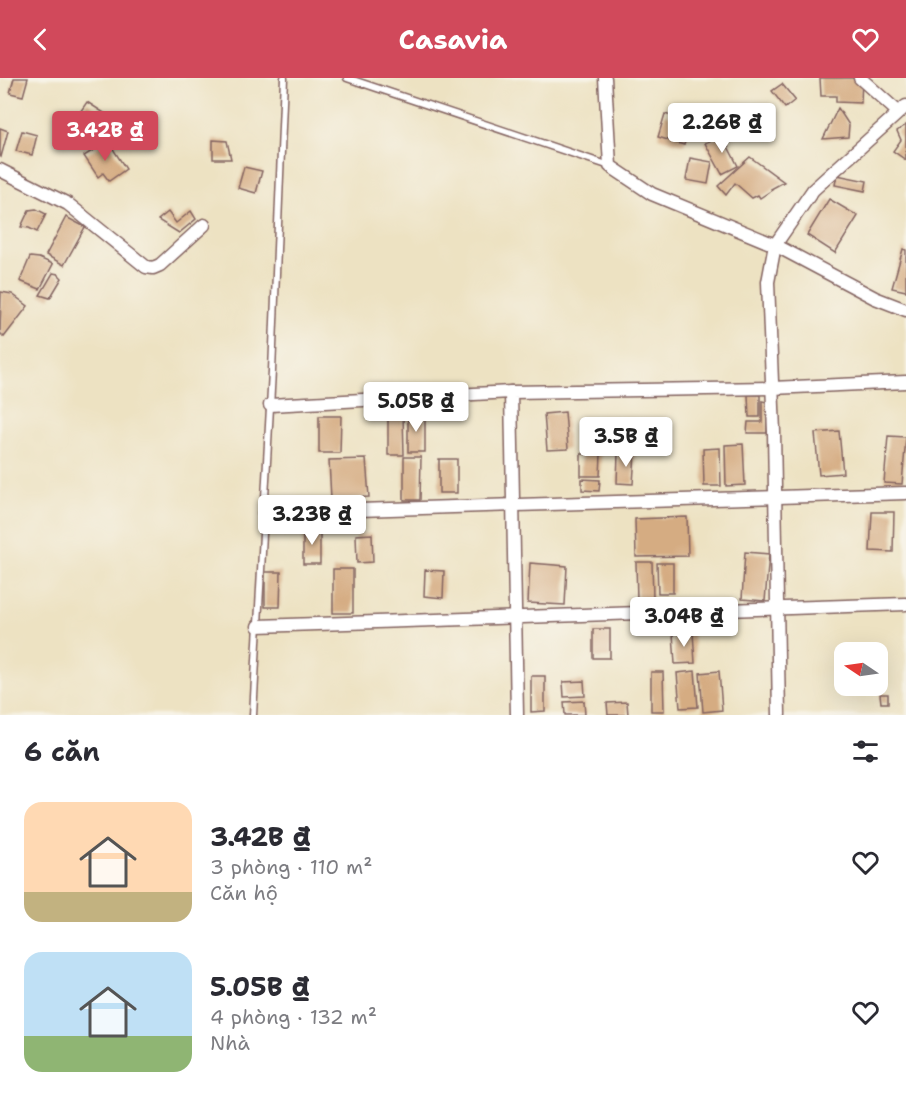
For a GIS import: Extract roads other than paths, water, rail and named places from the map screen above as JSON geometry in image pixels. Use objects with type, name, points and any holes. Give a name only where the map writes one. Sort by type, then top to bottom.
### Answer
[{"type":"street","points":[[605,78],[610,166],[652,194],[775,245],[875,298],[906,310]]},
{"type":"street","points":[[779,715],[768,282],[775,245],[813,190],[902,109],[860,78]]},
{"type":"street","points":[[0,170],[68,204],[146,267],[160,266],[204,225]]},
{"type":"street","points":[[270,405],[511,392],[772,388],[906,382]]},
{"type":"street","points":[[511,392],[517,715]]},
{"type":"street","points":[[264,513],[906,493]]},
{"type":"street","points":[[258,626],[906,604]]},
{"type":"lane","points":[[253,715],[270,405],[284,78]]},
{"type":"lane","points":[[347,78],[610,166]]}]
